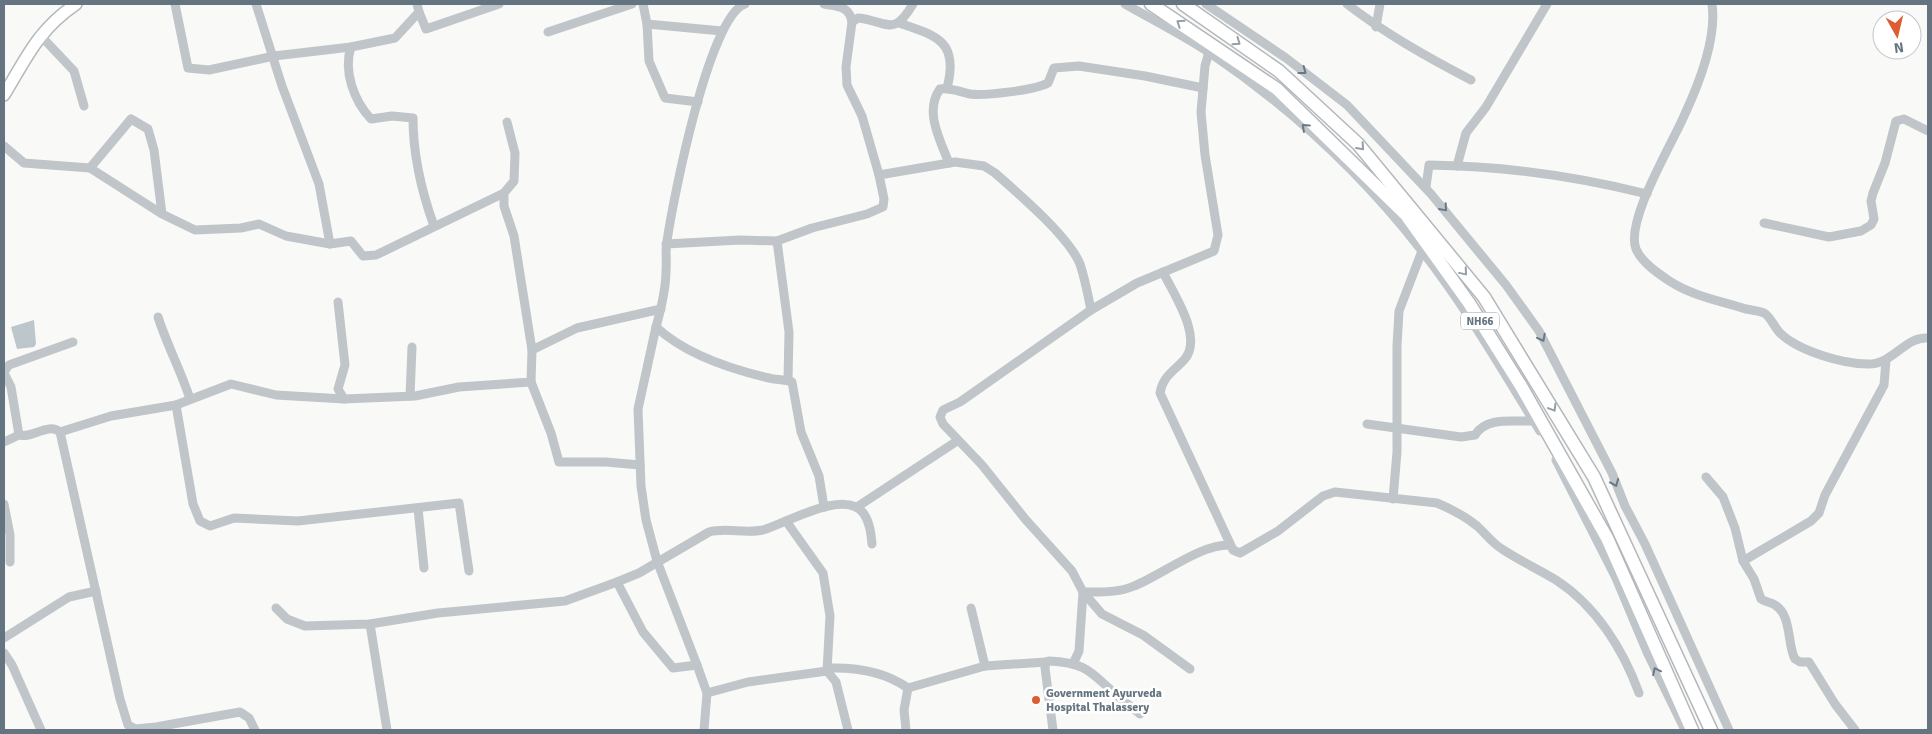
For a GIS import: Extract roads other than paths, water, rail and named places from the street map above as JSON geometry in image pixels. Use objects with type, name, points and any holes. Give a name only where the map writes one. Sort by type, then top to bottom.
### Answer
[{"type":"highway","name":"NH66","points":[[1151,4],[1277,89],[1347,155],[1406,216],[1469,302],[1510,369],[1607,538],[1692,730]]},
{"type":"highway","name":"NH66","points":[[1183,4],[1279,72],[1358,144],[1484,297],[1594,477],[1711,730]]},
{"type":"main road","points":[[4,95],[25,62],[34,42],[60,15],[76,4]]},
{"type":"street","points":[[175,4],[188,68],[209,70],[274,56],[351,47],[395,38],[418,8]]},
{"type":"street","points":[[256,4],[282,86],[319,184],[330,244]]},
{"type":"street","points":[[418,8],[426,29],[499,4]]},
{"type":"street","points":[[548,32],[632,4]]},
{"type":"street","points":[[644,4],[649,61],[665,98],[698,102]]},
{"type":"street","points":[[704,730],[707,718],[707,693],[658,561],[646,520],[640,465],[638,409],[661,309],[666,273],[666,244],[686,144],[722,31],[737,6],[745,4]]},
{"type":"street","points":[[666,244],[740,240],[777,241],[812,228],[882,207],[884,199],[879,175],[862,116],[847,85],[846,67],[852,22],[851,14],[846,8],[824,4]]},
{"type":"street","points":[[852,22],[858,18],[886,25],[899,23],[904,19],[913,4]]},
{"type":"street","points":[[1125,4],[1209,52],[1267,94],[1368,186],[1422,251],[1463,309],[1548,444],[1616,578],[1647,652],[1685,730]]},
{"type":"street","points":[[1206,4],[1222,8],[1347,105],[1426,187],[1500,278],[1539,331],[1612,473],[1625,506],[1645,544],[1729,730]]},
{"type":"street","points":[[1346,4],[1376,27],[1471,80]]},
{"type":"street","points":[[1376,27],[1380,4]]},
{"type":"street","points":[[1457,166],[1466,132],[1486,107],[1546,4]]},
{"type":"street","points":[[1712,4],[1712,23],[1698,81],[1685,114],[1647,194],[1634,234],[1636,248],[1645,262],[1671,282],[1687,290],[1765,313],[1780,334],[1810,351],[1846,361],[1868,364],[1886,360],[1916,339],[1928,338]]},
{"type":"street","points":[[899,23],[934,37],[944,44],[949,53],[951,69],[947,88]]},
{"type":"street","points":[[646,24],[722,31]]},
{"type":"street","points":[[40,35],[74,71],[84,106]]},
{"type":"street","points":[[351,47],[347,59],[351,83],[361,109],[371,120],[392,116],[413,118],[415,160],[425,202],[434,226]]},
{"type":"street","points":[[1190,669],[1143,636],[1102,614],[1083,592],[1072,571],[1026,520],[982,465],[943,424],[940,417],[943,410],[960,402],[1091,310],[1137,283],[1214,251],[1218,236],[1205,155],[1202,112],[1203,88],[1209,52]]},
{"type":"street","points":[[949,163],[932,111],[934,96],[940,89],[947,88],[973,94],[1034,89],[1048,83],[1054,68],[1079,66],[1145,76],[1203,88]]},
{"type":"street","points":[[90,168],[131,119],[148,129],[154,150],[162,214]]},
{"type":"street","points":[[1764,223],[1829,237],[1861,231],[1871,225],[1874,219],[1871,201],[1885,163],[1896,122],[1904,119],[1928,131]]},
{"type":"street","points":[[4,146],[24,164],[90,168],[162,214],[195,230],[240,228],[259,224],[286,236],[330,244],[351,241],[364,256],[376,255],[504,193],[514,181],[515,153],[507,122]]},
{"type":"street","points":[[879,175],[949,163],[975,164],[984,166],[995,173],[1057,232],[1080,264],[1091,310]]},
{"type":"street","points":[[1426,187],[1429,165],[1515,170],[1598,182],[1647,194]]},
{"type":"street","points":[[504,193],[504,206],[514,236],[518,274],[532,350],[530,382],[551,433],[559,462],[606,462],[640,465]]},
{"type":"street","points":[[777,241],[789,332],[788,380]]},
{"type":"street","points":[[1393,499],[1398,430],[1397,346],[1399,311],[1422,251]]},
{"type":"street","points":[[1163,272],[1191,331],[1192,342],[1191,349],[1184,360],[1169,372],[1162,383],[1160,393],[1230,545],[1240,553],[1246,550],[1278,531],[1323,496],[1335,492],[1437,503],[1452,509],[1478,526],[1502,549],[1557,581],[1580,600],[1604,625],[1630,667],[1639,693]]},
{"type":"street","points":[[338,302],[345,365],[338,388],[344,399]]},
{"type":"street","points":[[532,350],[577,328],[661,309]]},
{"type":"street","points":[[158,317],[165,341],[184,380],[190,399]]},
{"type":"street","points":[[656,327],[680,345],[714,360],[752,374],[788,380],[793,384],[801,432],[819,476],[824,508]]},
{"type":"street","points":[[19,435],[11,387],[4,372],[9,365],[73,342]]},
{"type":"street","points":[[410,396],[412,347]]},
{"type":"street","points":[[1743,561],[1811,521],[1819,513],[1825,494],[1884,386],[1886,360]]},
{"type":"street","points":[[60,432],[111,416],[176,405],[231,384],[276,395],[344,399],[410,396],[459,387],[530,382]]},
{"type":"street","points":[[176,405],[193,504],[200,521],[210,526],[234,518],[298,521],[458,503],[469,570]]},
{"type":"street","points":[[1366,424],[1398,430],[1461,437],[1475,435],[1480,427],[1493,422],[1533,421]]},
{"type":"street","points":[[4,442],[19,435],[24,436],[46,430],[56,429],[60,432],[120,699],[128,725],[135,729],[156,727],[240,712],[249,718],[255,730]]},
{"type":"street","points":[[857,507],[958,441]]},
{"type":"street","points":[[1706,477],[1723,497],[1736,528],[1743,561],[1754,579],[1761,600],[1774,604],[1779,608],[1796,659],[1800,662],[1809,662],[1835,704],[1855,730]]},
{"type":"street","points":[[4,504],[10,535],[10,562]]},
{"type":"street","points":[[276,608],[287,619],[305,626],[370,624],[438,613],[565,601],[639,573],[709,532],[722,530],[743,533],[763,530],[831,505],[857,507],[864,513],[869,525],[872,544]]},
{"type":"street","points":[[418,508],[424,568]]},
{"type":"street","points":[[786,521],[823,573],[830,616],[827,669],[836,682],[848,730]]},
{"type":"street","points":[[1083,592],[1105,592],[1132,587],[1204,552],[1221,545],[1230,545]]},
{"type":"street","points":[[617,582],[643,632],[673,668],[697,665]]},
{"type":"street","points":[[4,638],[69,598],[83,592],[96,591]]},
{"type":"street","points":[[1073,664],[1079,651],[1083,592]]},
{"type":"street","points":[[971,608],[985,666]]},
{"type":"street","points":[[370,624],[387,730]]},
{"type":"street","points":[[4,653],[12,665],[40,730]]},
{"type":"street","points":[[707,693],[748,682],[847,667],[885,674],[908,688],[985,666],[1057,661],[1073,664],[1095,673],[1118,696],[1140,714]]},
{"type":"street","points":[[1046,662],[1046,682],[1053,730]]},
{"type":"street","points":[[906,730],[904,710],[908,688]]},
{"type":"place","name":"Government Ayurveda Hospital Thalassery","points":[[1036,700]]}]
